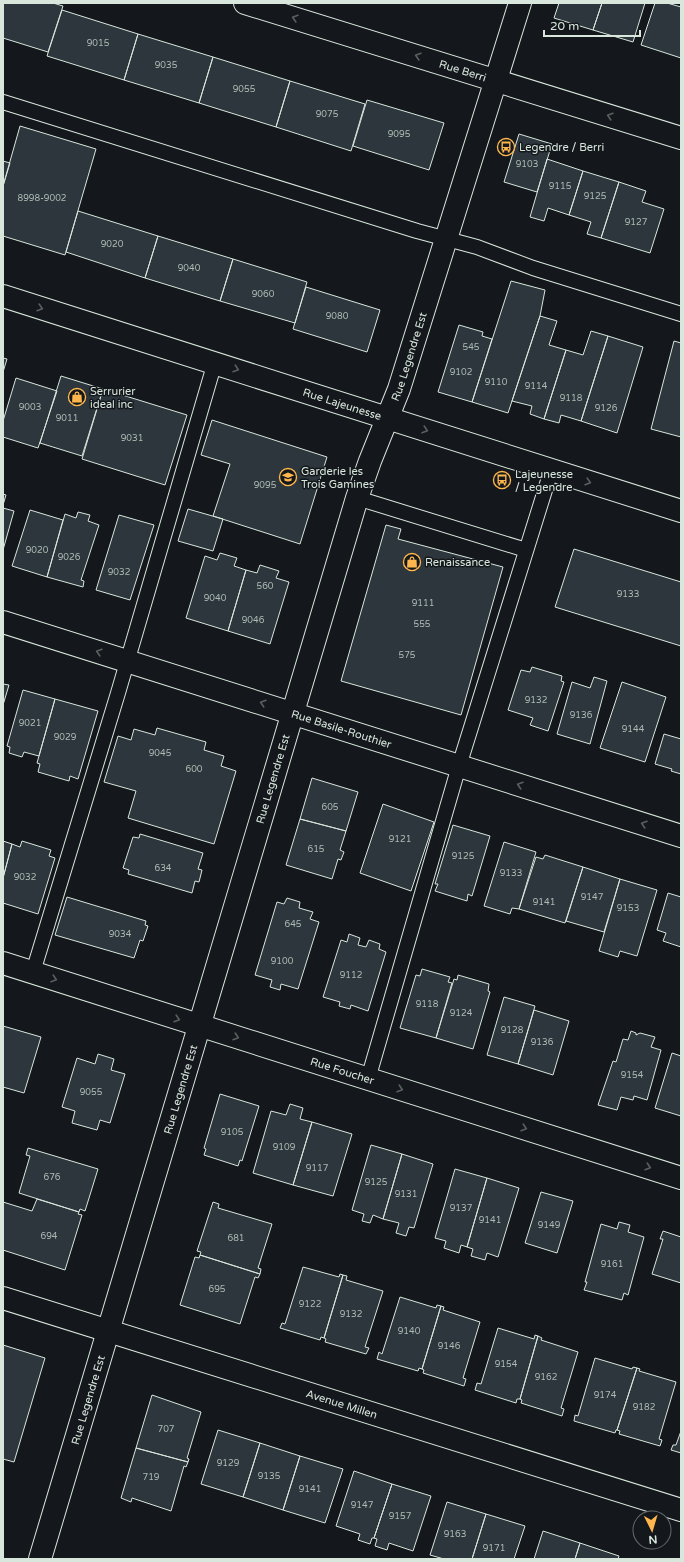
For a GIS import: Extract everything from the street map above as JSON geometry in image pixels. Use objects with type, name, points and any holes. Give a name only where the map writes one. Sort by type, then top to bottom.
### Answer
[{"type":"street","name":"Rue Berri","points":[[245,3],[681,138]]},
{"type":"street","name":"Rue Legendre Est","points":[[40,1559],[110,1331],[199,1025],[357,498],[399,389],[520,3]]},
{"type":"street","name":"Rue Lajeunesse","points":[[3,296],[681,511]]},
{"type":"street","name":"Rue Basile-Routhier","points":[[3,622],[681,836]]},
{"type":"street","name":"Rue Foucher","points":[[3,963],[681,1178]]},
{"type":"street","name":"Avenue Millen","points":[[3,1298],[681,1510]]},
{"type":"lane","points":[[3,102],[477,248],[534,268],[681,314]]},
{"type":"lane","points":[[33,972],[215,362]]},
{"type":"lane","points":[[368,1079],[459,766],[551,471]]},
{"type":"lane","points":[[357,498],[526,550]]},
{"type":"building","points":[[3,3],[53,3],[63,6],[48,52],[3,38]]},
{"type":"building","points":[[559,3],[602,3],[593,30],[554,18]]},
{"type":"building","points":[[602,3],[645,3],[633,42],[593,30]]},
{"type":"building","points":[[655,3],[667,3],[681,7],[681,58],[641,45]]},
{"type":"building","points":[[62,10],[138,34],[124,80],[47,56]]},
{"type":"building","points":[[138,34],[213,57],[199,103],[124,80]]},
{"type":"building","points":[[213,57],[290,81],[276,127],[199,103]]},
{"type":"building","points":[[290,81],[365,104],[351,151],[276,127]]},
{"type":"building","points":[[367,100],[444,123],[429,170],[353,146]]},
{"type":"building","points":[[20,126],[96,149],[65,255],[3,236],[3,186]]},
{"type":"building","points":[[519,134],[552,144],[537,192],[504,182]]},
{"type":"building","points":[[547,159],[583,171],[569,215],[548,208],[544,221],[530,217]]},
{"type":"building","points":[[3,161],[10,163],[3,186]]},
{"type":"building","points":[[583,171],[619,182],[601,238],[587,234],[591,222],[569,215]]},
{"type":"building","points":[[619,182],[646,191],[642,202],[664,209],[650,253],[601,238]]},
{"type":"building","points":[[78,211],[158,236],[145,278],[66,252]]},
{"type":"building","points":[[158,236],[233,259],[220,301],[145,278]]},
{"type":"building","points":[[233,259],[307,282],[295,323],[220,301]]},
{"type":"building","points":[[511,281],[545,290],[540,316],[508,413],[472,402]]},
{"type":"building","points":[[306,287],[380,310],[367,352],[293,329]]},
{"type":"building","points":[[540,316],[557,321],[549,345],[566,350],[544,419],[530,414],[532,406],[512,401]]},
{"type":"building","points":[[459,325],[483,332],[482,336],[492,339],[472,402],[438,392]]},
{"type":"building","points":[[591,331],[608,336],[581,421],[561,415],[559,423],[544,419],[566,350],[583,355]]},
{"type":"building","points":[[608,336],[643,347],[617,433],[581,421]]},
{"type":"building","points":[[674,341],[681,343],[681,437],[651,429]]},
{"type":"building","points":[[3,358],[7,359],[3,372]]},
{"type":"building","points":[[61,376],[103,389],[82,456],[40,443]]},
{"type":"building","points":[[16,378],[57,391],[38,448],[3,437],[3,421]]},
{"type":"building","points":[[103,389],[187,415],[165,485],[82,459]]},
{"type":"building","points":[[212,420],[327,457],[300,544],[213,516],[230,464],[201,455]]},
{"type":"building","points":[[3,494],[6,495],[3,505]]},
{"type":"building","points":[[3,508],[14,511],[3,550]]},
{"type":"building","points":[[188,509],[223,519],[213,551],[178,541]]},
{"type":"building","points":[[30,510],[63,520],[47,577],[12,566]]},
{"type":"building","points":[[78,512],[90,515],[88,521],[99,525],[81,580],[84,581],[83,587],[47,577],[65,514],[76,518]]},
{"type":"building","points":[[119,515],[154,525],[130,600],[96,590]]},
{"type":"building","points":[[386,525],[401,529],[398,539],[503,567],[461,715],[341,681]]},
{"type":"building","points":[[574,549],[681,582],[681,646],[555,607]]},
{"type":"building","points":[[220,553],[237,558],[234,566],[246,570],[228,631],[186,618],[205,556],[217,560]]},
{"type":"building","points":[[260,565],[279,571],[276,578],[289,582],[270,644],[228,631],[246,570],[257,573]]},
{"type":"building","points":[[532,667],[562,676],[561,681],[564,682],[548,731],[530,725],[533,718],[508,710],[521,670],[530,672]]},
{"type":"building","points":[[594,677],[607,681],[590,744],[557,734],[572,682],[590,688]]},
{"type":"building","points":[[622,682],[666,697],[645,762],[600,748]]},
{"type":"building","points":[[3,684],[9,685],[3,705]]},
{"type":"building","points":[[23,690],[55,699],[39,756],[24,752],[22,757],[9,753],[10,747],[7,746]]},
{"type":"building","points":[[55,699],[98,711],[78,779],[70,776],[69,781],[38,772],[40,764],[37,763]]},
{"type":"building","points":[[157,728],[206,742],[204,750],[224,756],[221,766],[236,771],[214,844],[128,818],[136,791],[104,782],[118,736],[131,740],[134,729],[155,735]]},
{"type":"building","points":[[664,734],[681,739],[681,774],[671,771],[672,769],[655,764]]},
{"type":"building","points":[[312,778],[358,792],[346,831],[300,819]]},
{"type":"building","points":[[383,804],[434,822],[411,891],[360,873]]},
{"type":"building","points":[[300,819],[346,831],[340,850],[344,852],[341,860],[338,859],[332,879],[286,865]]},
{"type":"building","points":[[453,825],[490,836],[472,896],[468,894],[467,901],[435,891],[438,884],[435,884]]},
{"type":"building","points":[[140,834],[203,853],[198,869],[202,870],[199,882],[195,881],[192,893],[128,874],[129,870],[123,868],[133,837],[139,838]]},
{"type":"building","points":[[3,841],[12,844],[3,878]]},
{"type":"building","points":[[22,841],[51,850],[49,856],[55,858],[38,914],[3,903],[3,878],[12,844],[20,847]]},
{"type":"building","points":[[504,842],[536,852],[519,909],[512,908],[510,914],[484,906]]},
{"type":"building","points":[[545,855],[583,867],[565,923],[519,909],[536,857],[543,859]]},
{"type":"building","points":[[583,867],[620,879],[604,932],[566,921]]},
{"type":"building","points":[[620,879],[657,890],[637,956],[620,951],[618,957],[599,951]]},
{"type":"building","points":[[668,893],[681,897],[681,947],[663,941],[666,933],[657,930]]},
{"type":"building","points":[[67,897],[146,921],[145,925],[148,926],[143,941],[140,940],[134,958],[55,935]]},
{"type":"building","points":[[287,898],[300,902],[299,908],[313,912],[310,919],[319,922],[298,989],[281,984],[280,990],[270,987],[272,980],[255,975],[277,902],[284,904]]},
{"type":"building","points":[[349,934],[360,938],[358,945],[366,947],[369,940],[380,944],[379,949],[386,952],[368,1011],[351,1005],[350,1009],[339,1006],[340,1002],[323,997],[341,940],[347,942]]},
{"type":"building","points":[[422,969],[450,977],[448,982],[452,983],[436,1038],[400,1028],[416,975],[420,976]]},
{"type":"building","points":[[458,975],[489,984],[488,991],[490,992],[473,1049],[436,1038],[454,979],[457,980]]},
{"type":"building","points":[[504,997],[535,1006],[518,1064],[487,1055]]},
{"type":"building","points":[[534,1010],[569,1021],[553,1075],[518,1064]]},
{"type":"building","points":[[3,1026],[41,1037],[24,1093],[3,1087]]},
{"type":"building","points":[[631,1031],[636,1033],[636,1035],[640,1033],[655,1037],[651,1047],[661,1050],[647,1100],[634,1096],[633,1100],[621,1097],[617,1110],[598,1105],[613,1061],[616,1062],[623,1039],[628,1040]]},
{"type":"building","points":[[672,1053],[681,1056],[681,1116],[655,1108]]},
{"type":"building","points":[[98,1054],[114,1059],[111,1070],[125,1074],[110,1123],[100,1120],[97,1130],[72,1123],[75,1111],[62,1107],[77,1058],[95,1064]]},
{"type":"building","points":[[220,1094],[259,1106],[242,1161],[240,1160],[238,1166],[204,1155],[206,1149],[204,1148]]},
{"type":"building","points":[[290,1104],[303,1108],[300,1119],[312,1122],[293,1185],[253,1173],[271,1111],[286,1115]]},
{"type":"building","points":[[312,1122],[352,1134],[333,1196],[293,1185]]},
{"type":"building","points":[[371,1145],[402,1154],[383,1219],[373,1215],[370,1223],[362,1221],[364,1214],[352,1210]]},
{"type":"building","points":[[28,1148],[98,1169],[85,1211],[80,1209],[79,1212],[19,1193],[30,1156],[26,1155]]},
{"type":"building","points":[[402,1154],[433,1164],[414,1228],[409,1227],[406,1236],[396,1233],[399,1223],[383,1219]]},
{"type":"building","points":[[455,1169],[487,1178],[467,1247],[461,1245],[459,1253],[444,1248],[446,1241],[435,1238]]},
{"type":"building","points":[[487,1178],[519,1188],[498,1257],[487,1253],[485,1260],[471,1256],[473,1249],[467,1247]]},
{"type":"building","points":[[541,1192],[573,1201],[557,1253],[525,1243]]},
{"type":"building","points":[[37,1199],[79,1212],[78,1214],[82,1215],[65,1270],[3,1250],[3,1202],[32,1211]]},
{"type":"building","points":[[213,1202],[219,1204],[218,1208],[272,1224],[258,1268],[261,1269],[260,1274],[200,1255],[201,1252],[197,1251]]},
{"type":"building","points":[[619,1222],[630,1225],[628,1232],[644,1237],[628,1295],[624,1293],[622,1300],[584,1290],[601,1224],[617,1229]]},
{"type":"building","points":[[663,1231],[681,1237],[681,1283],[652,1274],[663,1239],[660,1239]]},
{"type":"building","points":[[200,1255],[260,1274],[258,1278],[255,1277],[240,1324],[180,1305],[195,1257],[199,1258]]},
{"type":"building","points":[[303,1267],[339,1277],[340,1274],[343,1275],[324,1338],[321,1337],[320,1340],[280,1328],[282,1323],[285,1324]]},
{"type":"building","points":[[343,1275],[347,1276],[346,1280],[383,1291],[365,1347],[369,1348],[366,1354],[325,1342],[326,1339],[324,1338]]},
{"type":"building","points":[[400,1297],[436,1308],[437,1305],[441,1306],[422,1369],[419,1368],[418,1371],[377,1359],[379,1352],[382,1354]]},
{"type":"building","points":[[441,1306],[444,1307],[443,1310],[480,1322],[463,1378],[466,1379],[464,1386],[423,1373],[424,1370],[422,1369]]},
{"type":"building","points":[[498,1328],[534,1339],[535,1335],[538,1336],[520,1399],[517,1399],[516,1403],[475,1390],[477,1383],[481,1384]]},
{"type":"building","points":[[538,1336],[542,1338],[541,1340],[578,1352],[561,1408],[564,1409],[562,1416],[521,1403],[522,1400],[520,1399]]},
{"type":"building","points":[[3,1345],[45,1358],[14,1462],[3,1459]]},
{"type":"building","points":[[595,1358],[632,1369],[633,1367],[637,1368],[615,1433],[574,1421],[575,1415],[578,1416]]},
{"type":"building","points":[[637,1368],[640,1369],[639,1371],[676,1382],[659,1439],[662,1440],[660,1446],[619,1434],[620,1431],[617,1430]]},
{"type":"building","points":[[152,1395],[201,1412],[187,1458],[189,1459],[188,1462],[136,1448]]},
{"type":"building","points":[[218,1430],[260,1443],[243,1497],[201,1484]]},
{"type":"building","points":[[681,1431],[681,1453],[671,1450],[673,1445],[676,1445]]},
{"type":"building","points":[[260,1443],[300,1456],[283,1510],[243,1497]]},
{"type":"building","points":[[136,1448],[188,1462],[186,1467],[184,1466],[171,1511],[132,1498],[131,1502],[121,1498]]},
{"type":"building","points":[[300,1456],[343,1469],[325,1523],[283,1510]]},
{"type":"building","points":[[354,1471],[392,1484],[374,1538],[372,1538],[370,1544],[358,1540],[360,1534],[336,1526]]},
{"type":"building","points":[[392,1484],[431,1496],[413,1551],[389,1543],[387,1550],[375,1546],[377,1539],[374,1538]]},
{"type":"building","points":[[447,1502],[486,1514],[472,1559],[444,1559],[430,1555]]},
{"type":"building","points":[[486,1514],[525,1526],[514,1559],[472,1559]]},
{"type":"building","points":[[543,1531],[580,1543],[575,1559],[534,1559]]},
{"type":"building","points":[[580,1543],[619,1556],[618,1559],[575,1559]]},
{"type":"place","name":"Legendre / Berri","points":[[506,147]]},
{"type":"place","name":"Serrurier ideal inc","points":[[77,397]]},
{"type":"place","name":"Garderie les Trois Gamines","points":[[288,477]]},
{"type":"place","name":"Lajeunesse / Legendre","points":[[502,480]]},
{"type":"place","name":"Renaissance","points":[[412,562]]}]
